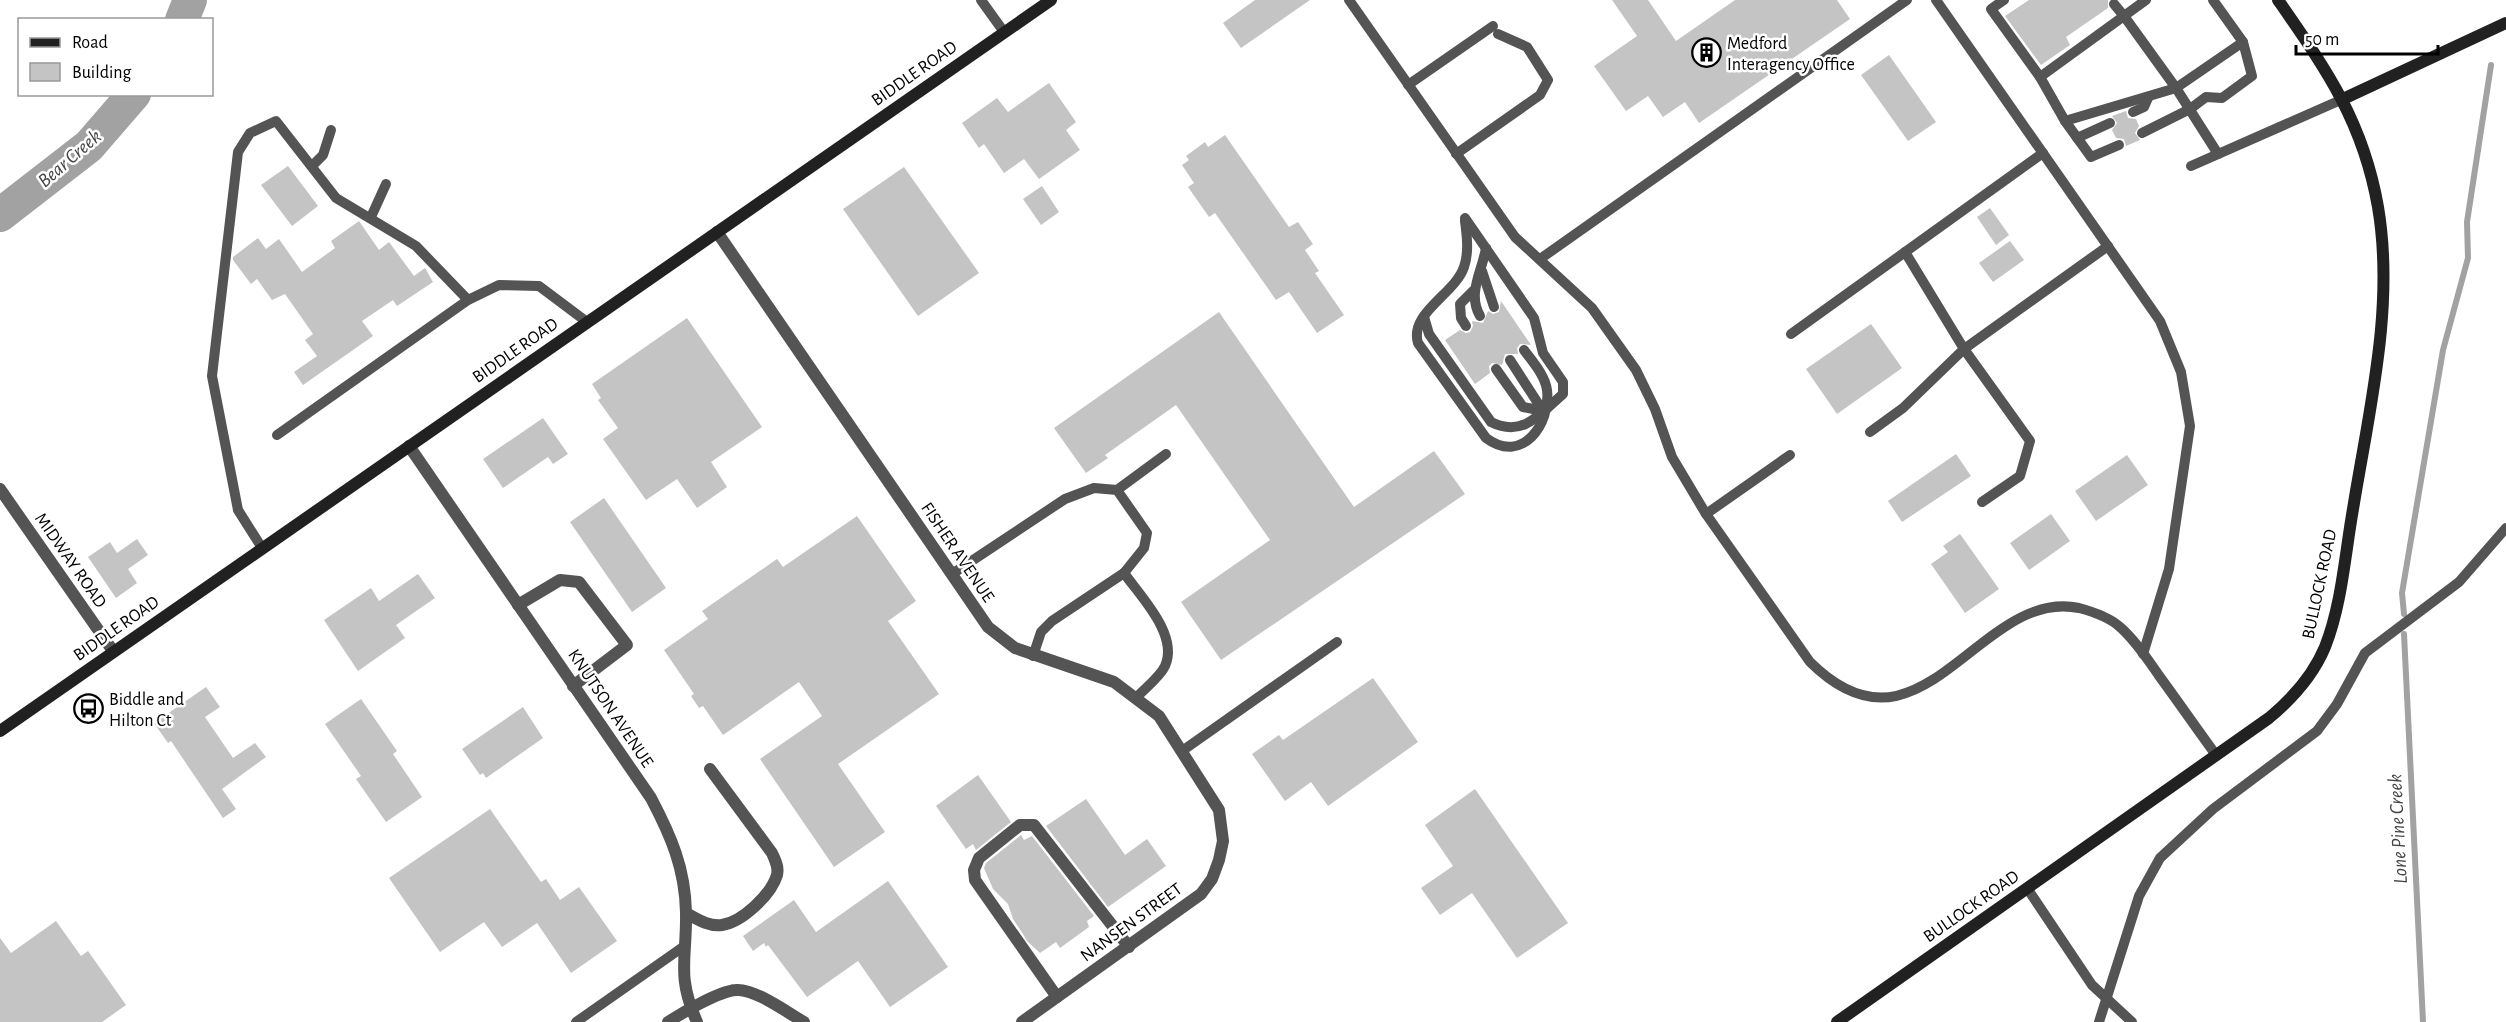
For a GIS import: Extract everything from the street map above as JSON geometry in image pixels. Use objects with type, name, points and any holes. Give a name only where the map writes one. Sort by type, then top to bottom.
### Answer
[{"type":"street","name":"BIDDLE ROAD","points":[[0,731],[1051,0]]},
{"type":"street","name":"BULLOCK ROAD","points":[[1837,1022],[2282,707],[2306,681],[2325,648],[2338,596],[2376,369],[2384,292],[2378,206],[2365,151],[2343,99],[2278,0]]},
{"type":"street","points":[[2343,99],[2506,23]]},
{"type":"street","name":"FISHER AVENUE","points":[[717,232],[988,627],[1015,648],[1033,656],[1095,674],[1114,682],[1137,697],[1159,716],[1212,795],[1220,810],[1222,824]]},
{"type":"street","name":"KNUTSON AVENUE","points":[[409,446],[651,798],[672,838],[679,861],[686,913],[683,947],[684,984],[690,1008],[697,1022]]},
{"type":"street","name":"MIDWAY ROAD","points":[[0,490],[113,651]]},
{"type":"street","points":[[518,604],[560,580],[579,582],[627,645],[573,686]]},
{"type":"street","points":[[686,913],[705,923],[721,925],[736,919],[766,895],[777,875],[778,865],[772,853],[711,769]]},
{"type":"street","name":"NANSEN STREET","points":[[1022,1022],[1201,894],[1212,879],[1219,860],[1223,842],[1222,824]]},
{"type":"street","points":[[1057,997],[975,880],[974,870],[979,858],[1020,825],[1035,825],[1046,837],[1129,947]]},
{"type":"street","points":[[668,1022],[690,1008],[736,990],[757,995],[804,1022]]},
{"type":"lane","points":[[981,0],[1004,32]]},
{"type":"lane","points":[[1349,0],[1515,237],[1592,308],[1636,370],[1655,409],[1672,457],[1706,514],[1810,662],[1828,680],[1851,693],[1881,699],[1907,693],[1929,682],[2020,618],[2044,609],[2070,606],[2096,612],[2120,627],[2143,654],[2216,755]]},
{"type":"lane","points":[[1540,259],[1907,0]]},
{"type":"lane","points":[[1936,0],[2160,321],[2181,372],[2190,426],[2169,569],[2143,654]]},
{"type":"lane","points":[[2004,0],[1991,9],[2040,77],[2065,121],[2091,157],[2119,145]]},
{"type":"lane","points":[[2040,77],[2146,0]]},
{"type":"lane","points":[[2142,133],[2190,109],[2206,97],[2222,98],[2252,76],[2243,42],[2213,0]]},
{"type":"lane","points":[[2114,4],[2176,88],[2218,154]]},
{"type":"lane","points":[[1408,85],[1496,30],[1527,46],[1548,80],[1540,95],[1456,154]]},
{"type":"lane","points":[[2065,121],[2176,88],[2243,42]]},
{"type":"lane","points":[[2133,112],[2144,107],[2148,98]]},
{"type":"lane","points":[[2191,166],[2343,99]]},
{"type":"lane","points":[[262,548],[238,510],[212,376],[238,152],[250,133],[276,121],[336,198],[416,246],[468,300]]},
{"type":"lane","points":[[2077,138],[2110,123]]},
{"type":"lane","points":[[312,166],[323,155],[331,130]]},
{"type":"lane","points":[[1791,334],[2043,153]]},
{"type":"lane","points":[[371,217],[386,184]]},
{"type":"lane","points":[[1424,317],[1429,334],[1491,422],[1506,430],[1524,425],[1543,411],[1563,394],[1563,382],[1543,353],[1534,318],[1465,218],[1468,244],[1464,267],[1456,283],[1424,317],[1415,333],[1418,343],[1486,438],[1498,447],[1513,449],[1525,443],[1537,430],[1543,411],[1547,390],[1541,375],[1524,350]]},
{"type":"lane","points":[[1870,432],[1903,408],[1964,349],[2108,246]]},
{"type":"lane","points":[[1466,326],[1461,318],[1460,304],[1473,291],[1482,271],[1486,248]]},
{"type":"lane","points":[[1905,252],[1964,349],[2030,441],[2020,476],[1982,502]]},
{"type":"lane","points":[[1482,271],[1494,307]]},
{"type":"lane","points":[[277,435],[468,300],[499,285],[539,286],[587,322]]},
{"type":"lane","points":[[1473,291],[1479,316]]},
{"type":"lane","points":[[1510,360],[1543,411]]},
{"type":"lane","points":[[1496,369],[1523,407],[1543,411]]},
{"type":"lane","points":[[952,574],[1065,499],[1094,488],[1117,490],[1166,454]]},
{"type":"lane","points":[[1706,514],[1790,455]]},
{"type":"lane","points":[[1033,656],[1041,632],[1052,621],[1124,573],[1144,548],[1147,533],[1117,490]]},
{"type":"lane","points":[[2099,1022],[2139,896],[2160,858],[2212,809],[2317,731],[2331,713],[2360,661],[2373,645],[2453,587],[2506,528]]},
{"type":"lane","points":[[1124,573],[1164,631],[1169,651],[1165,668],[1137,697]]},
{"type":"lane","points":[[1182,751],[1337,642]]},
{"type":"lane","points":[[2027,888],[2092,985],[2132,1022]]},
{"type":"lane","points":[[576,1022],[683,947]]},
{"type":"building","points":[[1255,0],[1310,0],[1241,48],[1223,23]]},
{"type":"building","name":"Medford Interagency Office","points":[[1612,0],[1648,0],[1676,41],[1735,0],[1837,0],[1850,19],[1699,123],[1685,102],[1663,117],[1648,96],[1626,111],[1594,66],[1637,36]]},
{"type":"building","points":[[2029,0],[2108,0],[2108,8],[2066,37],[2070,45],[2041,65],[2005,16]]},
{"type":"building","points":[[1889,55],[1936,122],[1908,141],[1861,75]]},
{"type":"building","points":[[1049,83],[1076,122],[1066,130],[1080,150],[1039,179],[1024,159],[1004,173],[984,144],[979,148],[962,123],[997,98],[1008,112]]},
{"type":"building","points":[[2126,111],[2128,118],[2136,119],[2139,126],[2135,133],[2140,140],[2126,146],[2124,139],[2116,138],[2112,130],[2117,123],[2112,116]]},
{"type":"building","points":[[1225,135],[1289,227],[1298,222],[1313,244],[1305,250],[1319,271],[1315,273],[1344,315],[1317,333],[1289,292],[1276,300],[1215,213],[1209,217],[1188,187],[1194,183],[1182,165],[1189,160],[1186,156],[1205,142],[1208,147]]},
{"type":"building","points":[[288,166],[318,206],[292,226],[261,185]]},
{"type":"building","points":[[904,167],[979,273],[918,316],[843,209]]},
{"type":"building","points":[[1042,186],[1059,212],[1041,225],[1023,199]]},
{"type":"building","points":[[1990,208],[2009,235],[1996,245],[1977,217]]},
{"type":"building","points":[[359,221],[379,250],[389,242],[414,276],[425,268],[433,282],[397,306],[393,300],[362,321],[373,336],[303,385],[294,372],[317,356],[305,340],[313,334],[285,294],[272,300],[257,279],[251,284],[233,257],[258,238],[266,249],[279,239],[302,272],[335,248],[331,241]]},
{"type":"building","points":[[2010,241],[2024,260],[1993,282],[1979,263]]},
{"type":"building","points":[[1501,301],[1531,345],[1520,344],[1517,348],[1518,354],[1505,354],[1502,365],[1492,363],[1489,366],[1490,373],[1475,384],[1445,340],[1460,330],[1470,332],[1473,326],[1472,321],[1483,323],[1488,311],[1493,314],[1499,312]]},
{"type":"building","points":[[1219,312],[1354,507],[1434,451],[1465,494],[1221,660],[1181,602],[1270,540],[1176,405],[1105,455],[1108,458],[1086,473],[1054,428]]},
{"type":"building","points":[[687,318],[762,427],[711,462],[727,487],[697,508],[677,479],[646,500],[603,439],[618,428],[598,400],[601,398],[592,384]]},
{"type":"building","points":[[1871,324],[1902,368],[1837,414],[1806,369]]},
{"type":"building","points":[[543,418],[568,454],[553,464],[548,457],[503,488],[483,459]]},
{"type":"building","points":[[1956,454],[1971,476],[1902,522],[1888,501]]},
{"type":"building","points":[[2127,455],[2148,485],[2096,521],[2075,491]]},
{"type":"building","points":[[604,498],[666,588],[632,612],[570,522]]},
{"type":"building","points":[[2051,514],[2070,541],[2029,570],[2010,543]]},
{"type":"building","points":[[857,516],[916,601],[888,621],[939,694],[838,764],[885,832],[834,867],[760,759],[822,716],[799,682],[723,735],[703,706],[699,708],[691,696],[694,694],[664,650],[708,619],[702,611],[777,559],[783,567]]},
{"type":"building","points":[[1960,534],[1999,589],[1965,613],[1931,564],[1948,552],[1943,546]]},
{"type":"building","points":[[137,539],[148,555],[128,569],[137,583],[116,598],[88,557],[110,542],[117,553]]},
{"type":"building","points":[[418,574],[435,598],[396,625],[405,638],[358,671],[324,620],[371,588],[379,601]]},
{"type":"building","points":[[1373,678],[1418,742],[1328,806],[1311,782],[1285,801],[1252,754],[1279,735],[1283,740]]},
{"type":"building","points":[[206,687],[220,707],[205,717],[233,758],[255,743],[266,757],[222,789],[236,809],[223,818],[171,741],[168,743],[154,723]]},
{"type":"building","points":[[361,699],[397,751],[393,754],[422,797],[386,822],[356,779],[361,776],[325,724]]},
{"type":"building","points":[[523,707],[543,738],[486,778],[483,773],[480,775],[462,749]]},
{"type":"building","points":[[978,775],[1011,822],[976,850],[973,844],[966,849],[936,806]]},
{"type":"building","points":[[1475,789],[1568,923],[1517,958],[1472,893],[1440,915],[1421,888],[1453,866],[1425,825]]},
{"type":"building","points":[[1086,799],[1125,855],[1147,839],[1166,866],[1108,907],[1046,826]]},
{"type":"building","points":[[490,809],[541,882],[546,879],[560,900],[579,887],[617,941],[571,973],[537,923],[502,947],[484,922],[440,952],[389,878]]},
{"type":"building","points":[[1021,835],[1024,840],[1032,836],[1094,916],[1087,921],[1089,927],[1060,948],[1056,942],[1040,953],[1028,942],[1013,919],[1008,904],[993,889],[984,868],[986,863]]},
{"type":"building","points":[[888,881],[948,967],[890,1007],[858,961],[807,997],[768,945],[766,947],[764,943],[753,951],[743,936],[794,900],[816,932]]},
{"type":"building","points":[[56,921],[81,956],[88,951],[126,1005],[102,1022],[0,1022],[0,938],[11,953]]},
{"type":"waterway","name":"Bear Creek","points":[[183,18],[190,0]]},
{"type":"waterway","points":[[2404,614],[2402,593],[2443,350],[2468,258],[2467,222],[2491,65]]},
{"type":"waterway","name":"Bear Creek","points":[[0,215],[89,146],[132,96]]},
{"type":"waterway","name":"Lone Pine Creek","points":[[2404,634],[2423,1022]]},
{"type":"place","name":"Medford Interagency Office","points":[[1706,53]]},
{"type":"place","name":"Biddle and Hilton Ct","points":[[88,709]]}]
